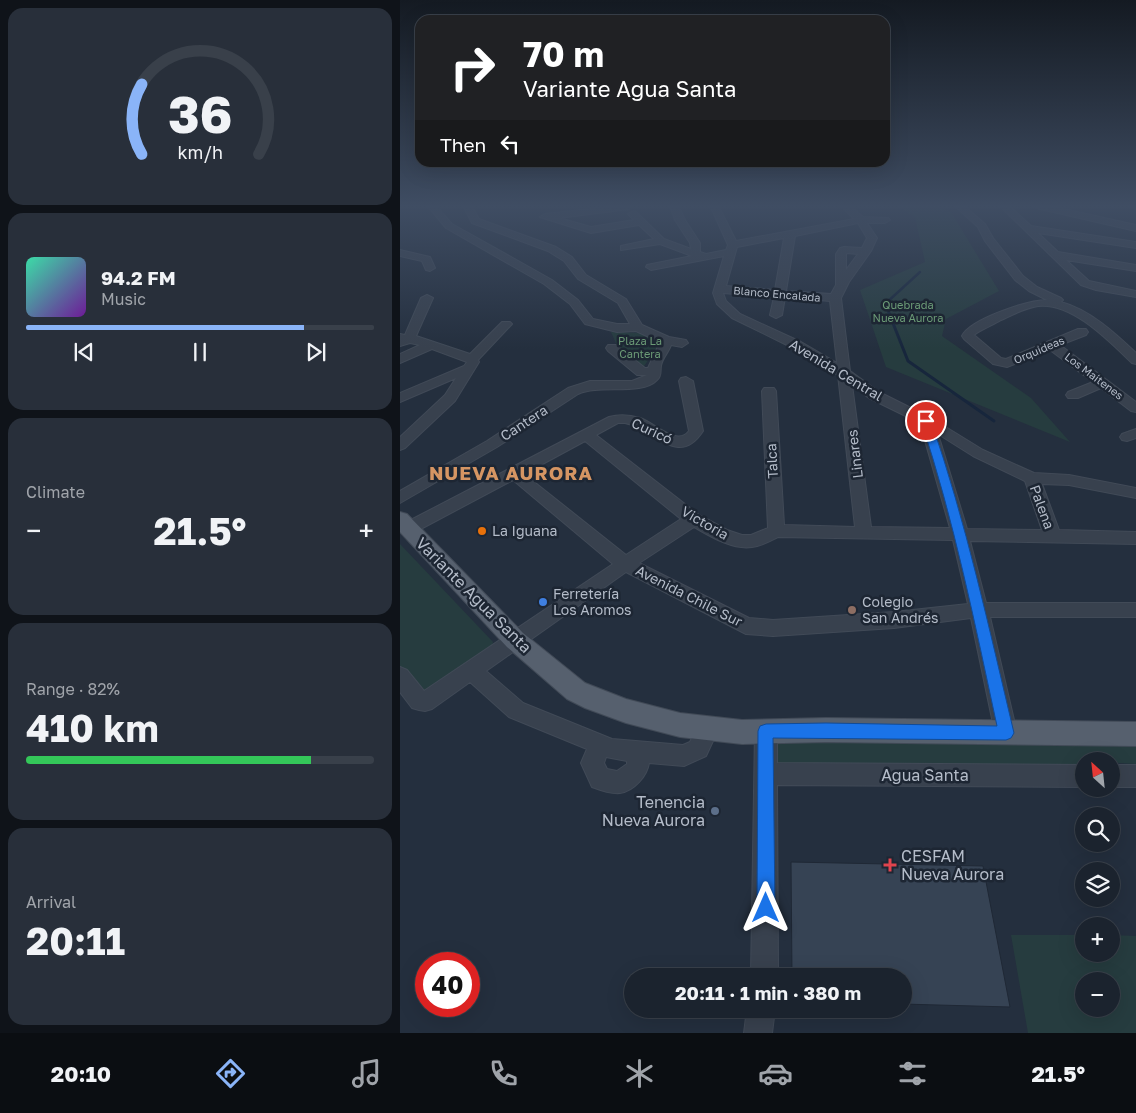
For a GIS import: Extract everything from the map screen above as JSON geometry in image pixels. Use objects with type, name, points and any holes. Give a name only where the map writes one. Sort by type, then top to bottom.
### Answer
[{"type":"main road","name":"Variante Agua Santa","points":[[404,524],[515,640],[576,691],[594,700],[626,711],[671,723],[742,732],[826,730],[1136,734]]},
{"type":"street","points":[[401,253],[426,259],[430,268]]},
{"type":"street","points":[[497,253],[548,282],[574,302],[589,322],[617,328],[638,327],[666,340],[682,343]]},
{"type":"street","points":[[559,253],[568,259],[582,277],[622,301],[638,327]]},
{"type":"street","points":[[693,253],[698,255]]},
{"type":"street","points":[[651,267],[707,253]]},
{"type":"street","points":[[718,289],[731,253]]},
{"type":"street","points":[[776,316],[787,253]]},
{"type":"street","points":[[841,284],[842,253]]},
{"type":"street","points":[[835,298],[841,284],[864,253]]},
{"type":"street","points":[[1000,253],[1013,272],[1033,289],[1056,300],[1057,304]]},
{"type":"street","points":[[1057,255],[1136,268]]},
{"type":"street","points":[[1057,255],[1080,278],[1096,287],[1136,294]]},
{"type":"street","name":"Blanco Encalada","points":[[718,289],[835,298]]},
{"type":"street","name":"Avenida Central","points":[[718,289],[721,302],[736,316],[797,345],[846,374],[874,395],[926,421],[978,453],[1032,478],[1069,480],[1136,493]]},
{"type":"street","points":[[427,298],[403,339],[431,345],[470,364]]},
{"type":"street","name":"Linares","points":[[835,298],[846,374],[864,533]]},
{"type":"street","points":[[972,341],[968,336],[970,332],[1018,310],[1040,303],[1057,304],[1097,326],[1136,360]]},
{"type":"street","points":[[400,445],[450,398],[470,364],[506,324]]},
{"type":"street","name":"Orquideas","points":[[972,341],[1002,363],[1007,363],[1082,332]]},
{"type":"street","points":[[612,348],[642,372],[655,372],[655,365],[666,345],[666,340]]},
{"type":"street","points":[[400,360],[431,345]]},
{"type":"street","name":"Los Maitenes","points":[[1052,345],[1136,408]]},
{"type":"street","points":[[400,398],[470,364]]},
{"type":"street","name":"Cantera","points":[[400,498],[434,476],[504,437],[576,390],[596,385],[630,387],[652,380],[655,372]]},
{"type":"street","name":"Curicó","points":[[585,435],[622,418],[637,422],[673,442],[685,443],[692,438],[696,431],[686,381]]},
{"type":"street","points":[[1073,395],[1103,382]]},
{"type":"street","name":"Talca","points":[[769,391],[776,530]]},
{"type":"street","points":[[926,421],[939,460],[979,610],[1006,733]]},
{"type":"street","points":[[404,524],[514,473],[585,435]]},
{"type":"street","name":"Victoria","points":[[585,435],[601,445],[634,474],[693,519],[730,538],[742,541],[753,541],[776,530],[1136,538]]},
{"type":"street","name":"Avenida Chile Sur","points":[[514,473],[625,564],[746,626],[773,628],[894,620],[979,610],[1136,610]]},
{"type":"street","name":"Palena","points":[[1032,478],[1053,537]]},
{"type":"street","points":[[400,676],[419,701],[425,702],[693,519]]},
{"type":"street","points":[[472,671],[516,710],[612,749],[684,756],[698,749],[708,728]]},
{"type":"street","points":[[764,968],[766,731]]},
{"type":"street","points":[[601,745],[592,763],[600,779],[620,782],[637,770],[640,751]]},
{"type":"street","name":"Agua Santa","points":[[766,774],[1075,776]]},
{"type":"street","points":[[1120,776],[1136,776]]},
{"type":"street","points":[[758,1033],[760,1018]]},
{"type":"green space","name":"Quebrada Nueva Aurora","points":[[923,253],[976,253],[999,291],[946,319],[942,336],[1031,398],[1070,442],[886,367],[860,290],[925,262]]},
{"type":"green space","name":"Plaza La Cantera","points":[[611,332],[644,333],[662,340],[642,369],[619,350]]},
{"type":"green space","points":[[400,544],[493,642],[490,652],[434,691],[421,692],[400,666]]},
{"type":"green space","points":[[772,736],[1136,737],[1136,764],[1120,763],[1120,752],[1075,752],[1075,764],[772,766]]},
{"type":"green space","points":[[1011,935],[1075,935],[1075,962],[1120,962],[1120,935],[1136,936],[1136,1033],[1028,1033]]},
{"type":"building","points":[[791,862],[983,866],[1010,1007],[912,1004],[912,968],[792,968]]},
{"type":"waterway","points":[[885,304],[920,272]]},
{"type":"waterway","points":[[885,304],[908,361],[994,421]]},
{"type":"place","name":"La Iguana","points":[[482,531]]},
{"type":"place","name":"Ferretería Los Aromos","points":[[543,602]]},
{"type":"place","name":"Colegio San Andrés","points":[[852,610]]},
{"type":"place","name":"Tenencia Nueva Aurora","points":[[715,811]]},
{"type":"place","name":"CESFAM Nueva Aurora","points":[[890,865]]},
{"type":"district","name":"NUEVA AURORA","points":[[511,473]]},
{"type":"route","points":[[766,908],[766,731],[1006,733],[979,610],[939,460],[926,421]]}]
